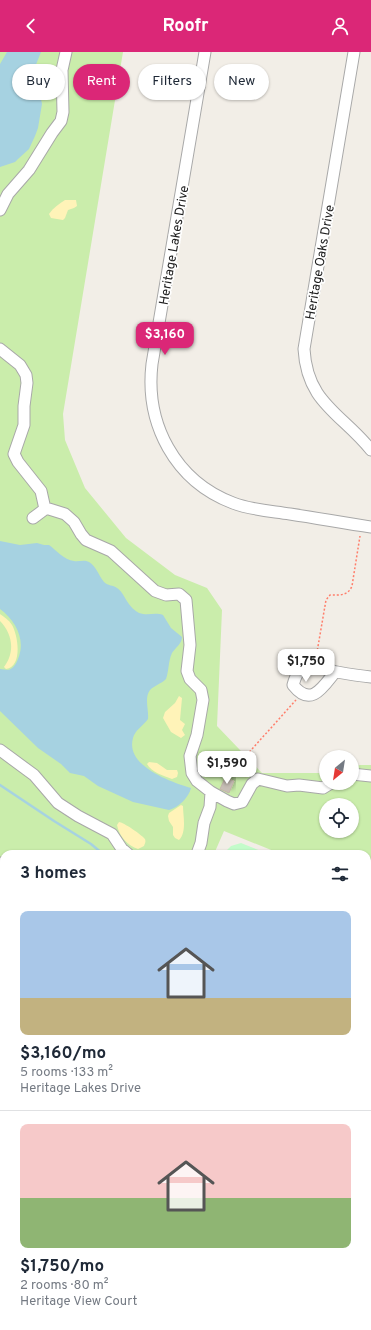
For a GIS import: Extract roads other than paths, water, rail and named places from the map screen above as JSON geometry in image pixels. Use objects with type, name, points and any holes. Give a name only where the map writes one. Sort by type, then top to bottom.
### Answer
[{"type":"street","points":[[0,210],[8,194],[29,170],[61,121],[63,112],[62,70],[66,52]]},
{"type":"street","name":"Heritage Lakes Drive","points":[[206,52],[152,370],[150,385],[156,421],[166,444],[178,463],[197,482],[219,497],[244,507],[366,526]]},
{"type":"street","name":"Heritage Oaks Drive","points":[[354,52],[304,349],[308,375],[317,394],[371,450]]},
{"type":"street","points":[[0,349],[20,365],[26,375],[27,383],[24,406],[24,425],[14,454],[18,462],[41,491],[45,509]]},
{"type":"street","points":[[33,518],[45,509],[54,510],[68,516],[86,540],[111,551],[155,591],[166,595],[179,594],[186,600],[190,645],[187,671],[190,679],[201,690],[203,700],[197,735],[189,761],[194,777],[211,792],[234,804],[242,802],[252,784],[258,779],[287,786],[319,788]]},
{"type":"street","points":[[335,672],[320,691],[314,695],[304,695],[293,685],[295,678],[304,667],[315,665],[335,672],[371,678]]},
{"type":"street","points":[[0,750],[34,775],[58,803],[82,819],[112,834],[123,850]]},
{"type":"street","points":[[359,775],[371,776]]},
{"type":"street","points":[[198,850],[204,823],[210,807],[211,792]]},
{"type":"water","points":[[7,52],[41,52],[36,64],[12,64],[12,100],[41,100],[42,104],[38,128],[29,149],[15,162],[0,167],[0,64]]},
{"type":"water","points":[[0,541],[20,545],[37,543],[49,545],[67,559],[89,562],[96,569],[104,582],[120,590],[131,607],[142,614],[163,615],[171,628],[182,637],[180,644],[172,653],[166,679],[152,688],[148,693],[148,719],[134,735],[132,748],[136,757],[143,765],[172,782],[191,788],[186,798],[179,805],[169,810],[133,802],[98,786],[84,776],[70,773],[61,764],[38,748],[0,711],[0,669],[8,670],[14,666],[18,659],[21,645],[15,625],[0,609]]},
{"type":"waterway","points":[[0,785],[98,850]]}]
